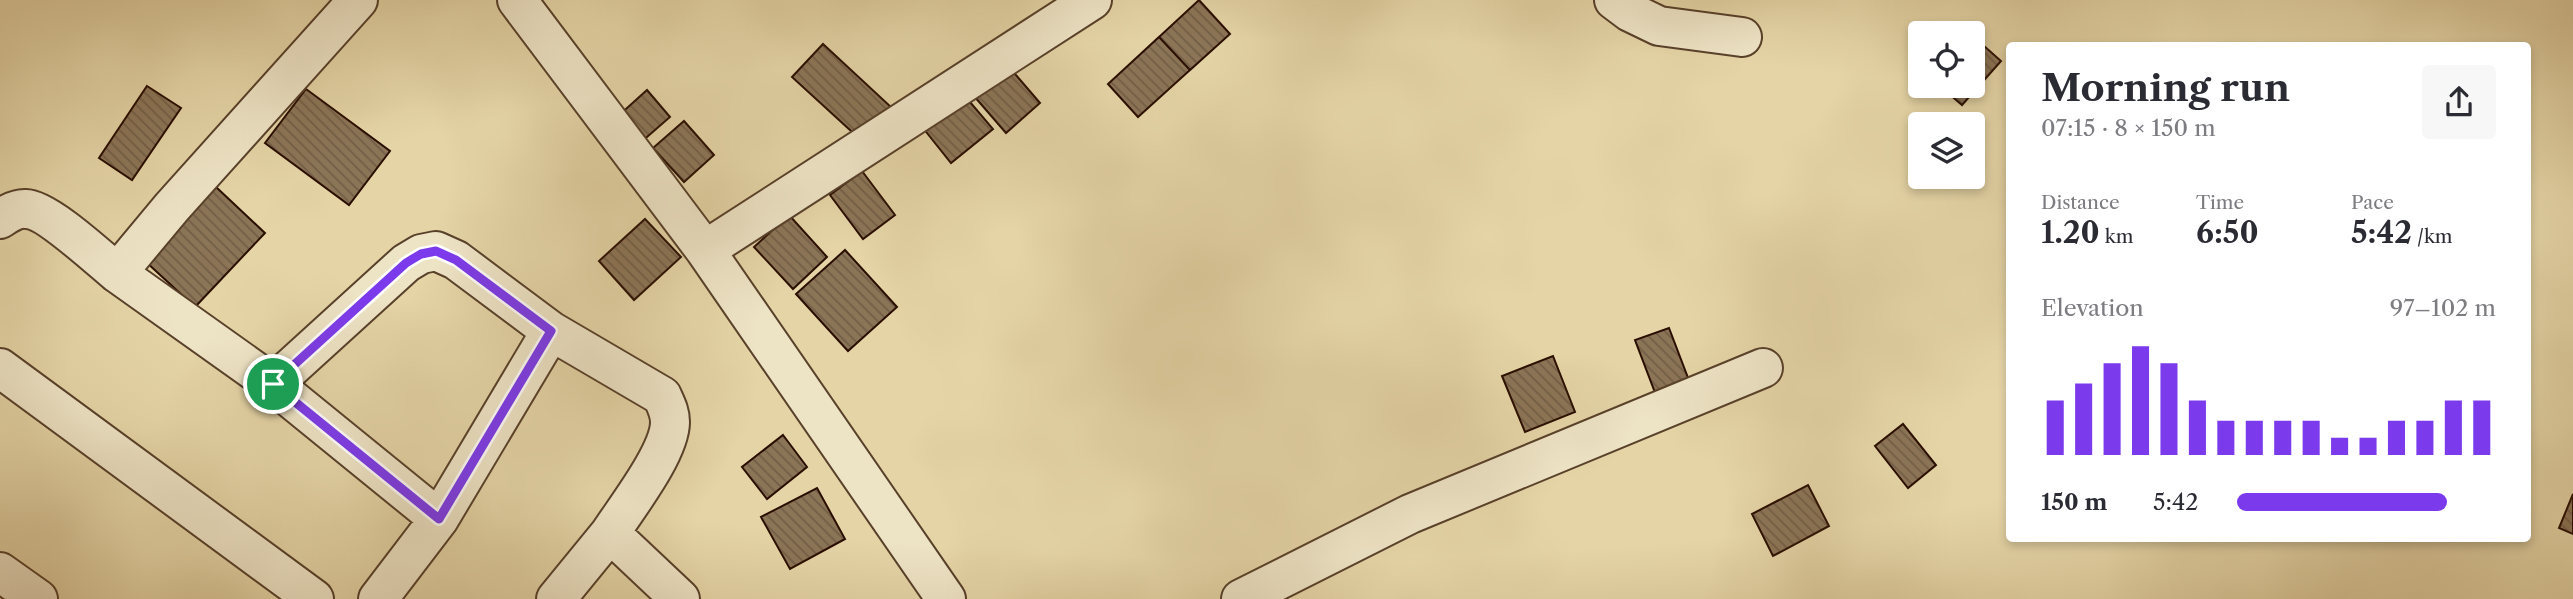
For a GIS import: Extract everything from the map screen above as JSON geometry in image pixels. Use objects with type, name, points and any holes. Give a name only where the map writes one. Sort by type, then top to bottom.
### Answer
[{"type":"street","points":[[117,273],[172,207],[358,0]]},
{"type":"street","points":[[517,0],[705,250],[946,599]]},
{"type":"street","points":[[705,250],[1092,0]]},
{"type":"street","points":[[1614,0],[1630,12],[1659,26],[1742,37]]},
{"type":"street","points":[[0,219],[27,208],[49,218],[117,273],[273,384],[439,519]]},
{"type":"street","points":[[273,384],[406,263],[421,254],[436,251],[456,260],[551,331],[662,396],[669,411],[670,426],[664,449],[610,533],[556,599]]},
{"type":"street","points":[[378,599],[439,519],[551,331]]},
{"type":"street","points":[[0,368],[314,599]]},
{"type":"street","points":[[1241,599],[1410,514],[1763,368]]},
{"type":"street","points":[[610,533],[680,599]]},
{"type":"street","points":[[0,572],[38,599]]},
{"type":"building","points":[[1199,0],[1230,34],[1190,70],[1159,37]]},
{"type":"building","points":[[1159,37],[1190,70],[1138,117],[1108,84]]},
{"type":"building","points":[[823,44],[892,108],[862,141],[792,77]]},
{"type":"building","points":[[1985,47],[2001,61],[1985,79]]},
{"type":"building","points":[[1009,67],[1040,103],[1006,133],[974,96]]},
{"type":"building","points":[[147,86],[181,108],[132,180],[99,158]]},
{"type":"building","points":[[306,89],[390,151],[349,205],[265,143]]},
{"type":"building","points":[[647,90],[670,117],[640,143],[617,117]]},
{"type":"building","points":[[964,95],[993,129],[951,163],[923,128]]},
{"type":"building","points":[[1954,98],[1968,98],[1962,105]]},
{"type":"building","points":[[684,121],[714,155],[684,182],[653,148]]},
{"type":"building","points":[[862,171],[895,215],[863,239],[830,195]]},
{"type":"building","points":[[216,187],[265,233],[195,307],[146,262]]},
{"type":"building","points":[[789,215],[827,257],[793,289],[754,247]]},
{"type":"building","points":[[645,219],[681,257],[634,300],[599,261]]},
{"type":"building","points":[[845,250],[897,307],[848,351],[796,294]]},
{"type":"building","points":[[1669,328],[1693,391],[1659,403],[1635,340]]},
{"type":"building","points":[[1553,356],[1575,412],[1525,432],[1502,376]]},
{"type":"building","points":[[1903,424],[1936,465],[1908,488],[1875,446]]},
{"type":"building","points":[[783,435],[807,467],[767,499],[742,467]]},
{"type":"building","points":[[1808,485],[1829,526],[1773,556],[1752,514]]},
{"type":"building","points":[[817,488],[845,539],[790,569],[761,517]]},
{"type":"building","points":[[2573,494],[2573,534],[2559,528]]},
{"type":"route","points":[[436,251],[456,260],[551,331],[439,519],[273,384],[406,263],[421,254],[436,251]]}]
